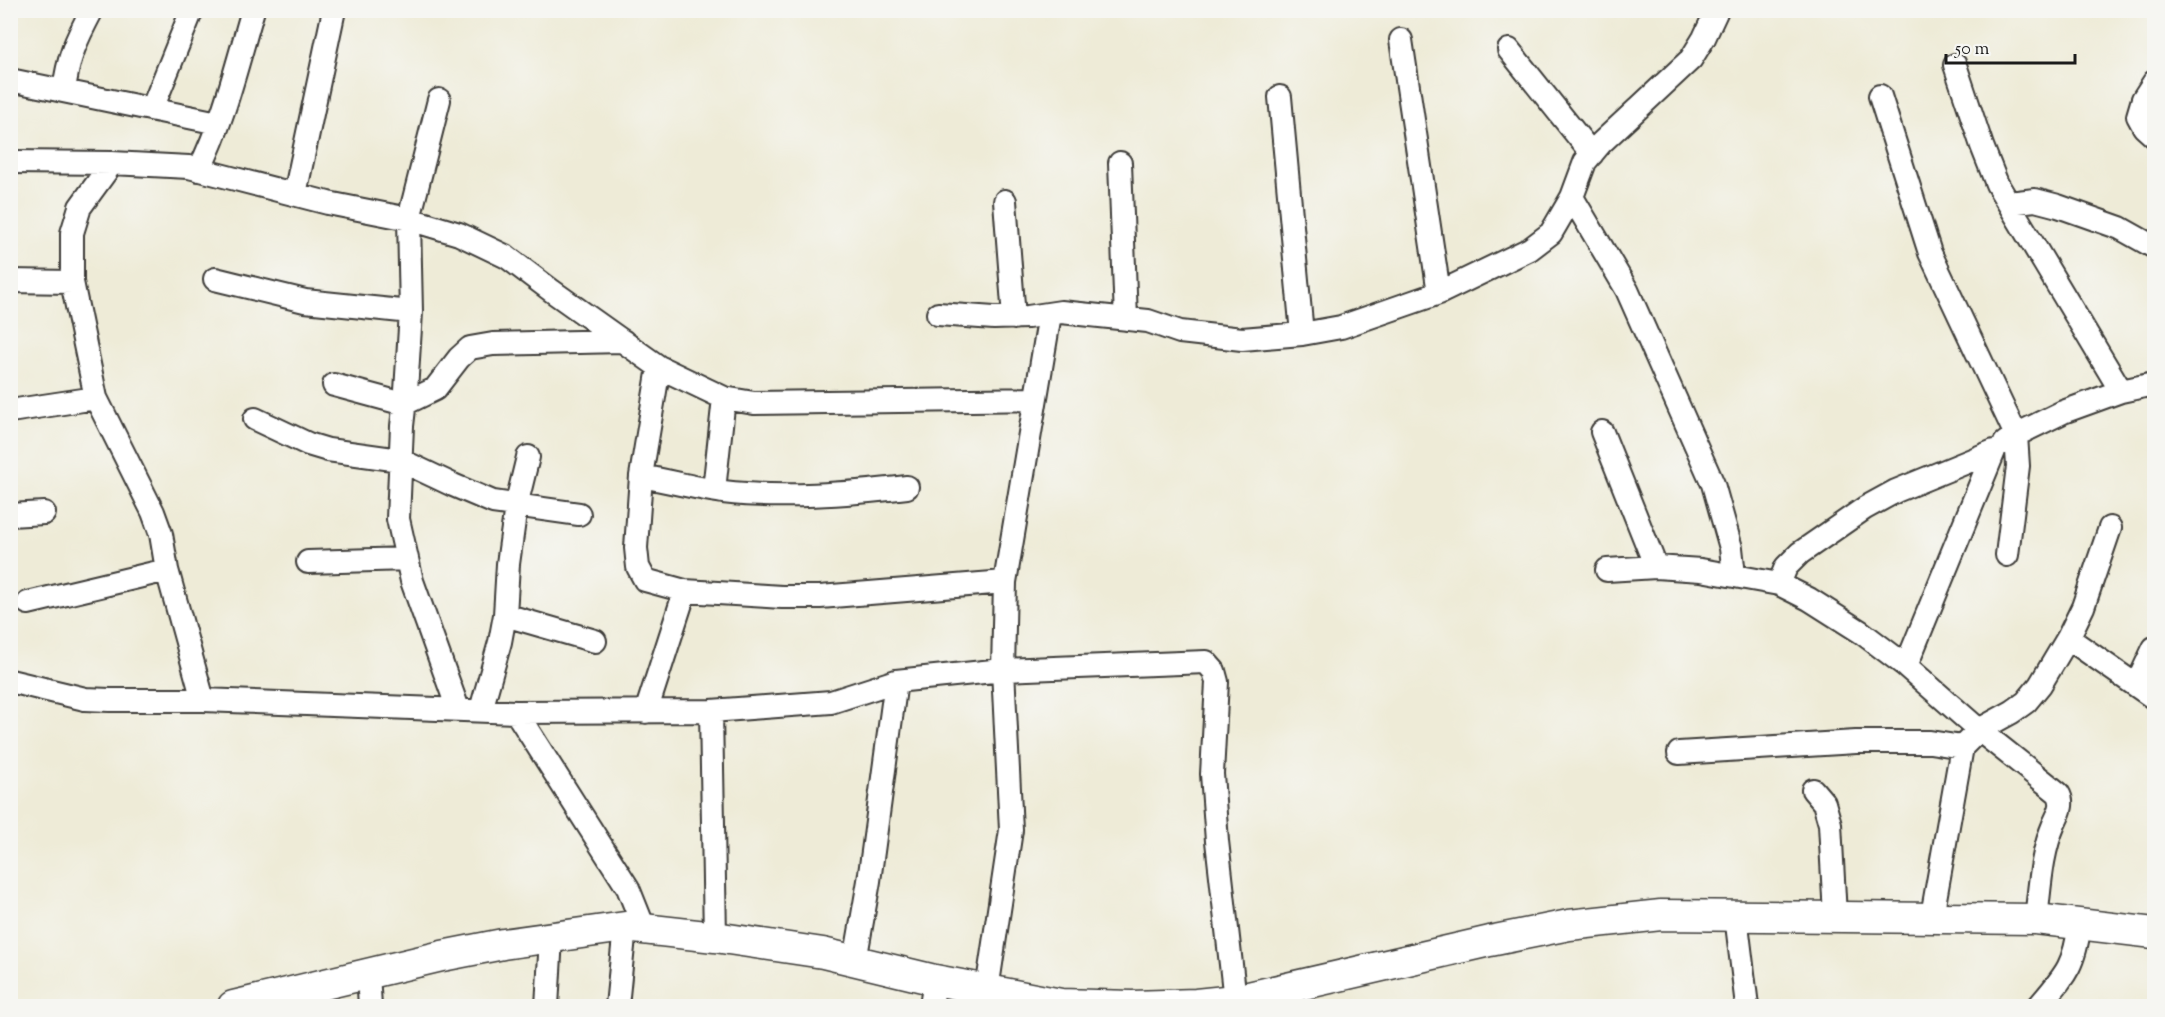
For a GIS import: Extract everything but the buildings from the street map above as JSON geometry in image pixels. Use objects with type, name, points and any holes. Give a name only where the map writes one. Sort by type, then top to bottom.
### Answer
[{"type":"main road","points":[[233,1006],[493,946],[635,927],[824,953],[855,961],[933,993],[987,990],[1061,1004],[1132,1006],[1235,1000],[1569,925],[1661,915],[1932,916],[2036,919],[2154,933]]},
{"type":"street","points":[[64,91],[67,67],[77,39],[92,10]]},
{"type":"street","points":[[152,109],[192,10]]},
{"type":"street","points":[[199,170],[210,148],[228,97],[253,10]]},
{"type":"street","points":[[295,194],[334,10]]},
{"type":"street","points":[[938,314],[1014,318],[1061,312],[1148,321],[1180,332],[1242,339],[1302,334],[1341,327],[1439,293],[1530,249],[1551,233],[1572,197],[1585,162],[1600,143],[1691,59],[1717,10]]},
{"type":"street","points":[[1401,40],[1439,293]]},
{"type":"street","points":[[1509,50],[1592,154]]},
{"type":"street","points":[[1955,65],[1997,184],[2121,391]]},
{"type":"street","points":[[10,80],[218,123]]},
{"type":"street","points":[[2154,82],[2142,99],[2138,116],[2144,127],[2154,136]]},
{"type":"street","points":[[1880,96],[1930,253],[2016,435],[2018,466],[2007,555]]},
{"type":"street","points":[[1280,97],[1302,334]]},
{"type":"street","points":[[439,100],[409,219],[411,312],[398,519],[412,581],[458,709]]},
{"type":"street","points":[[10,162],[112,163],[189,167],[328,203],[409,219],[459,234],[507,256],[659,367],[724,398],[754,403],[1035,399]]},
{"type":"street","points":[[112,163],[80,207],[72,233],[72,282],[96,398],[153,512],[161,534],[167,570],[203,700]]},
{"type":"street","points":[[1120,163],[1126,318]]},
{"type":"street","points":[[1572,197],[1628,290],[1713,484],[1731,548],[1734,575]]},
{"type":"street","points":[[2009,203],[2035,200],[2058,206],[2120,228],[2154,247]]},
{"type":"street","points":[[1005,201],[1014,318]]},
{"type":"street","points":[[214,279],[305,301],[411,312]]},
{"type":"street","points":[[10,281],[72,282]]},
{"type":"street","points":[[987,990],[1011,830],[1003,670],[1005,582],[1050,314]]},
{"type":"street","points":[[334,385],[405,404],[435,389],[459,358],[470,348],[493,344],[623,341]]},
{"type":"street","points":[[659,367],[641,476],[636,548],[638,567],[645,580],[685,591],[782,597],[820,597],[1005,582]]},
{"type":"street","points":[[1779,584],[1786,567],[1800,553],[1865,508],[1896,491],[1994,451],[2016,435],[2062,412],[2121,391],[2154,384]]},
{"type":"street","points":[[10,411],[96,398]]},
{"type":"street","points":[[714,490],[724,398]]},
{"type":"street","points":[[255,419],[308,444],[328,450],[400,460],[493,502],[579,514]]},
{"type":"street","points":[[1602,432],[1656,567]]},
{"type":"street","points":[[1906,666],[1994,451]]},
{"type":"street","points":[[482,710],[505,615],[508,564],[516,506],[528,457]]},
{"type":"street","points":[[641,476],[714,490],[755,494],[850,494],[907,487]]},
{"type":"street","points":[[10,515],[44,513]]},
{"type":"street","points":[[1932,916],[1962,747],[1979,730],[2026,702],[2040,685],[2068,638],[2083,607],[2110,528]]},
{"type":"street","points":[[308,562],[407,559]]},
{"type":"street","points":[[1607,570],[1656,567],[1701,570],[1779,584],[1861,632],[1906,666],[1979,730],[2058,793],[2062,799],[2061,808],[2049,836],[2036,919]]},
{"type":"street","points":[[28,603],[167,570]]},
{"type":"street","points":[[646,712],[685,591]]},
{"type":"street","points":[[505,615],[595,640]]},
{"type":"street","points":[[2068,638],[2146,691],[2154,648]]},
{"type":"street","points":[[10,681],[85,699],[203,700],[516,712],[711,711],[831,702],[896,681],[1003,670],[1206,662],[1215,671],[1217,682],[1212,774],[1217,841],[1235,1000]]},
{"type":"street","points":[[855,961],[869,881],[896,681]]},
{"type":"street","points":[[711,711],[715,937]]},
{"type":"street","points":[[516,712],[628,888],[635,927],[617,1006]]},
{"type":"street","points":[[1679,753],[1856,742],[1930,742],[1962,747]]},
{"type":"street","points":[[1813,790],[1824,803],[1830,824],[1835,916]]},
{"type":"street","points":[[1736,916],[1747,1006]]},
{"type":"street","points":[[2039,1006],[2070,966],[2080,924]]},
{"type":"street","points":[[547,1006],[551,938]]},
{"type":"street","points":[[368,974],[370,1006]]}]
